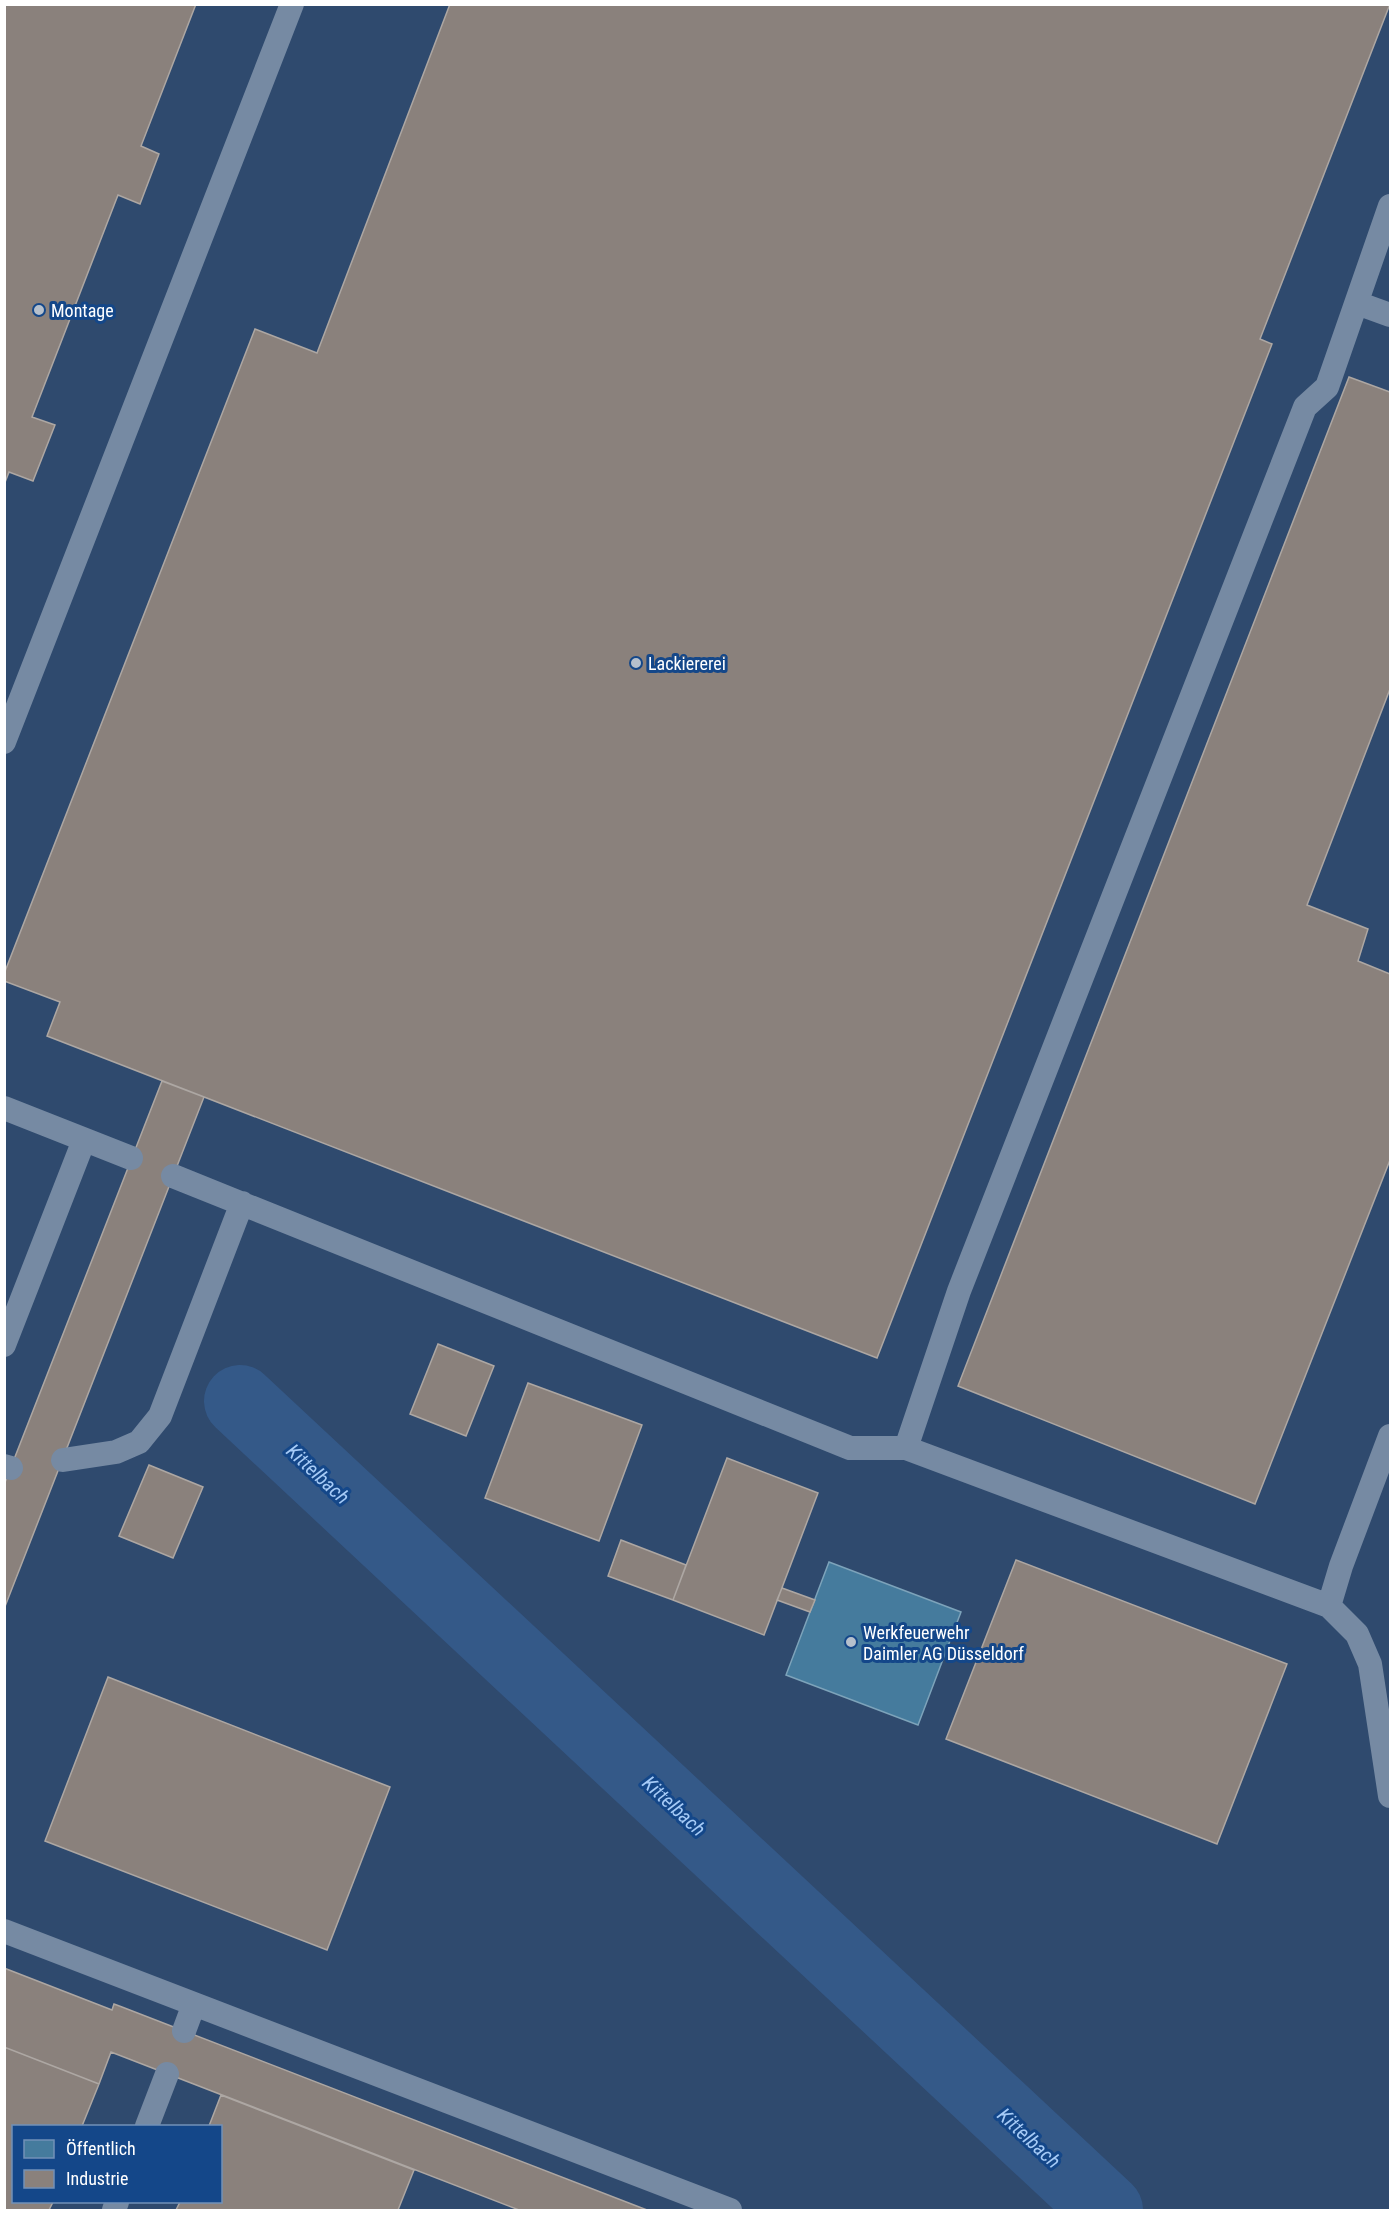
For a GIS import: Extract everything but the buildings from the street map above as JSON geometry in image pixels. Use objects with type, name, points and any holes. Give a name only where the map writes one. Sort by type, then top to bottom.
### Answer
[{"type":"lane","points":[[4,742],[292,4]]},
{"type":"lane","points":[[906,1448],[959,1291],[1305,407],[1327,387],[1390,206]]},
{"type":"lane","points":[[1357,303],[1390,315]]},
{"type":"lane","points":[[4,1108],[131,1158]]},
{"type":"lane","points":[[4,1345],[84,1140]]},
{"type":"lane","points":[[173,1176],[850,1448],[906,1448],[1329,1606],[1357,1634],[1370,1664],[1390,1796]]},
{"type":"lane","points":[[63,1460],[116,1452],[131,1446],[139,1442],[160,1416],[242,1203]]},
{"type":"lane","points":[[1329,1606],[1341,1566],[1390,1436]]},
{"type":"lane","points":[[4,1931],[730,2211]]},
{"type":"lane","points":[[184,2031],[194,2004]]},
{"type":"lane","points":[[148,2125],[167,2074]]},
{"type":"waterway","name":"Kittelbach","points":[[240,1401],[1107,2210]]},
{"type":"place","name":"Montage","points":[[39,310]]},
{"type":"place","name":"Lackiererei","points":[[636,663]]},
{"type":"place","name":"Werkfeuerwehr Daimler AG Düsseldorf","points":[[851,1642]]}]
